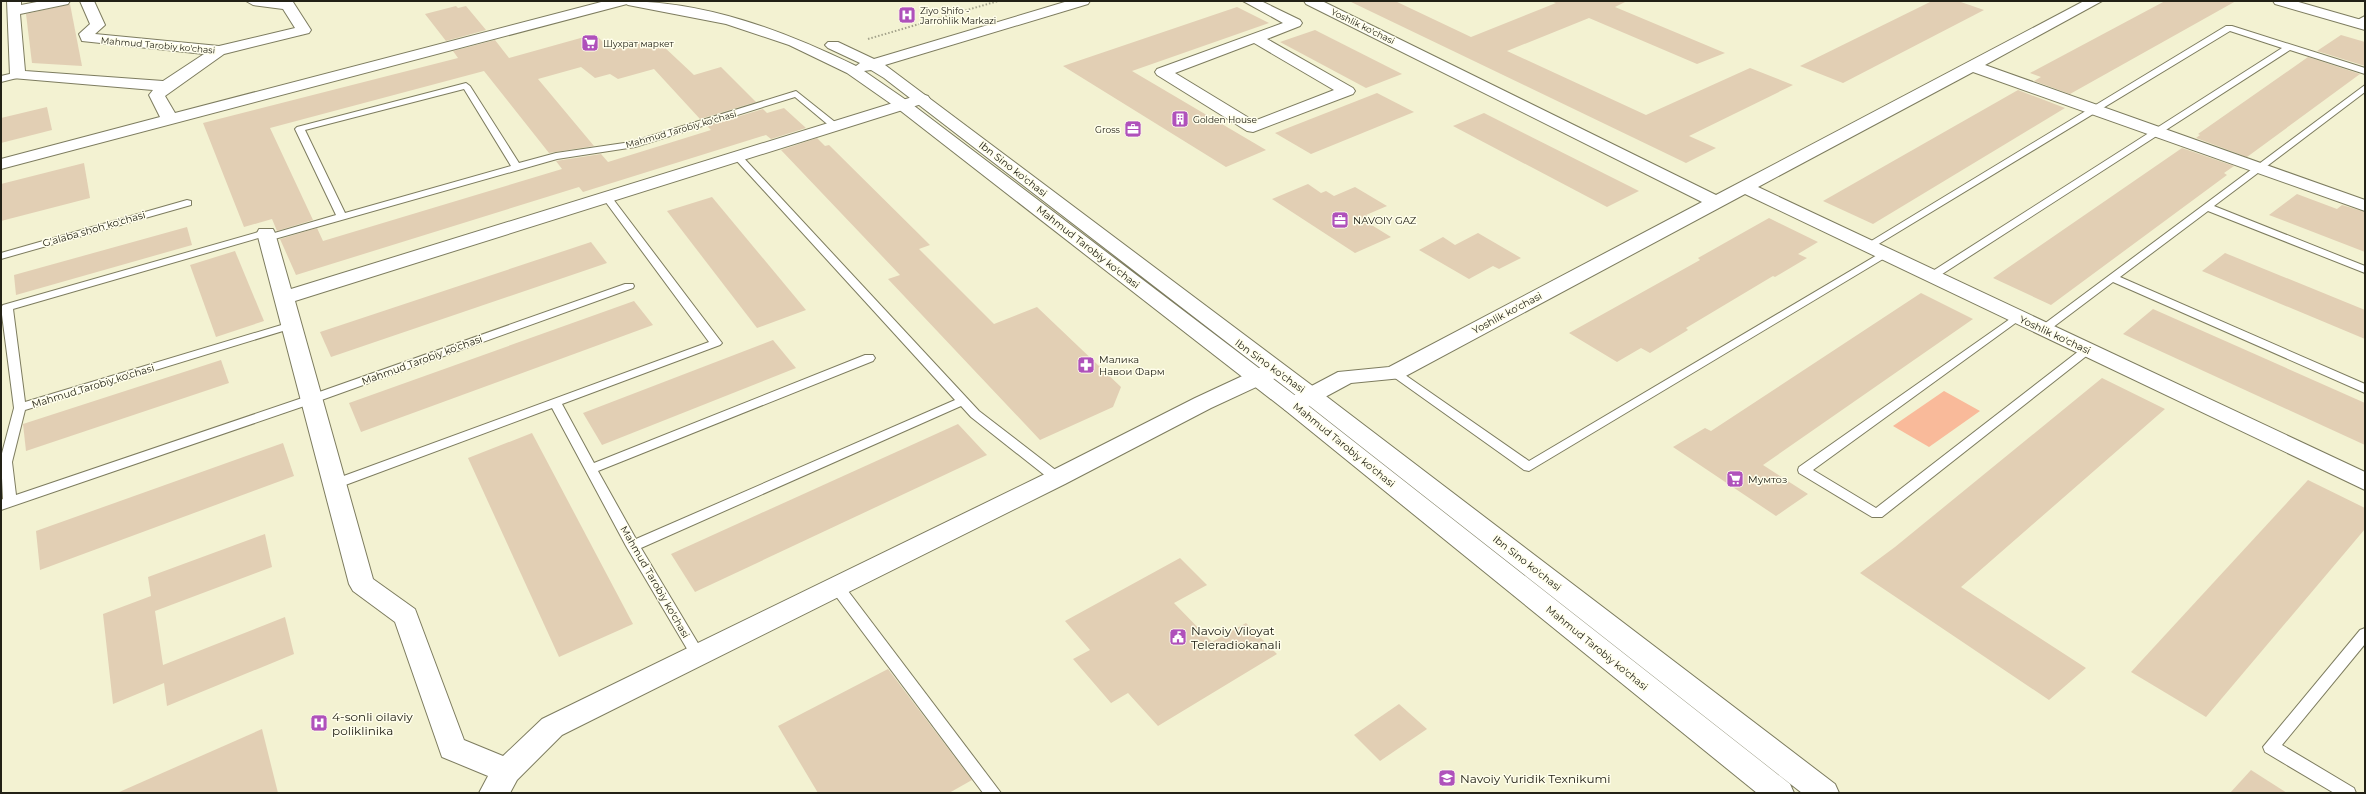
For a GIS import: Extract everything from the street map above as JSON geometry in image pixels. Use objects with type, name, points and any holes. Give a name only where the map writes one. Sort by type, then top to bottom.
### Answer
[{"type":"street","points":[[63,1],[13,6],[18,75],[166,86]]},
{"type":"street","name":"Mahmud Tarobiy ko'chasi","points":[[87,1],[98,25],[86,34],[87,38],[219,51],[304,30],[288,5],[253,1]]},
{"type":"street","points":[[1,164],[622,1]]},
{"type":"street","points":[[628,1],[729,20],[794,42],[859,58],[1074,2]]},
{"type":"street","name":"Ibn Sino ko'chasi","points":[[684,1],[764,18],[859,58],[912,102],[1266,374],[1824,793]]},
{"type":"street","points":[[859,58],[1050,1]]},
{"type":"street","points":[[1250,1],[1295,23],[1163,72],[1253,127],[1347,91],[1255,38]]},
{"type":"street","name":"Yoshlik ko'chasi","points":[[1311,1],[1716,202]]},
{"type":"street","name":"Yoshlik ko'chasi","points":[[1301,400],[1346,377],[1394,373],[2095,1]]},
{"type":"street","points":[[2280,1],[2362,22]]},
{"type":"street","points":[[170,120],[157,95],[166,86],[219,51]]},
{"type":"street","points":[[1972,66],[2365,206]]},
{"type":"street","points":[[284,298],[912,102]]},
{"type":"street","name":"Yoshlik ko'chasi","points":[[1744,187],[2365,482]]},
{"type":"street","points":[[267,235],[362,584],[406,616],[452,748],[501,782],[552,727],[1266,374]]},
{"type":"street","name":"Mahmud Tarobiy ko'chasi","points":[[1301,400],[1779,793]]},
{"type":"lane","points":[[1394,373],[1529,467],[1876,250],[2095,109],[2229,28],[2365,71]]},
{"type":"lane","points":[[1932,276],[2290,48]]},
{"type":"lane","points":[[1,79],[18,75]]},
{"type":"lane","points":[[342,217],[300,129],[466,86],[517,167]]},
{"type":"lane","points":[[2044,329],[2365,88]]},
{"type":"lane","name":"Mahmud Tarobiy ko'chasi","points":[[292,324],[20,408],[7,307],[267,235],[342,217],[556,156],[632,145],[796,94],[835,126]]},
{"type":"lane","points":[[738,157],[962,401],[975,414],[1057,478]]},
{"type":"lane","points":[[335,484],[716,343],[608,197]]},
{"type":"lane","name":"G'alaba shoh ko'chasi","points":[[1,256],[188,203]]},
{"type":"lane","points":[[2207,207],[2365,270]]},
{"type":"lane","points":[[2112,278],[2365,389]]},
{"type":"lane","name":"Mahmud Tarobiy ko'chasi","points":[[6,503],[312,399],[629,286]]},
{"type":"lane","points":[[2017,317],[1804,470],[1877,514],[2088,350]]},
{"type":"lane","points":[[591,469],[868,358]]},
{"type":"lane","points":[[633,546],[962,401]]},
{"type":"lane","name":"Mahmud Tarobiy ko'chasi","points":[[555,402],[633,546],[698,655]]},
{"type":"lane","points":[[6,503],[6,462],[20,408]]},
{"type":"lane","points":[[837,586],[993,793]]},
{"type":"lane","points":[[2348,793],[2271,747],[2365,634]]},
{"type":"path","points":[[859,58],[998,1]]},
{"type":"shaded area","points":[[1944,391],[1980,411],[1929,447],[1893,426]]},
{"type":"building","points":[[1349,1],[1395,1],[1471,37],[1556,3],[1550,1],[1627,1],[1615,7],[1725,53],[1697,64],[1589,18],[1507,51],[1646,115],[1750,68],[1793,85],[1689,136],[1716,148],[1686,163]]},
{"type":"building","points":[[1932,1],[1958,1],[1984,10],[1843,83],[1800,66]]},
{"type":"building","points":[[2165,1],[2236,1],[2070,94],[2034,81],[2041,77],[2030,73]]},
{"type":"building","points":[[70,4],[82,66],[32,63],[26,14]]},
{"type":"building","points":[[456,6],[458,8],[466,6],[486,30],[446,41],[425,14]]},
{"type":"building","name":"Golden House","points":[[1237,7],[1269,23],[1132,71],[1266,150],[1226,167],[1063,66]]},
{"type":"building","points":[[1315,30],[1402,74],[1366,88],[1280,42]]},
{"type":"building","points":[[595,34],[606,45],[621,41],[638,40],[651,48],[662,45],[694,75],[721,67],[756,102],[700,119],[654,69],[618,79],[610,74],[595,78],[581,67],[538,79],[594,146],[549,153],[484,71],[270,128],[313,220],[277,231],[272,219],[244,227],[203,123],[458,58],[453,51],[495,40],[509,58]]},
{"type":"building","points":[[2341,35],[2365,42],[2365,66],[2317,51]]},
{"type":"building","points":[[2308,57],[2360,74],[2247,157],[2196,138],[2200,135],[2198,134]]},
{"type":"building","points":[[2018,90],[2065,108],[1873,224],[1823,201]]},
{"type":"building","points":[[1377,93],[1414,112],[1311,154],[1275,133]]},
{"type":"building","points":[[47,107],[52,130],[1,143],[1,118]]},
{"type":"building","points":[[784,108],[806,128],[771,139],[766,135],[583,192],[579,187],[296,275],[280,239],[317,228],[323,241],[562,169],[556,161],[601,154],[608,162],[711,130],[707,126],[763,109],[767,113]]},
{"type":"building","points":[[1484,113],[1639,191],[1607,207],[1453,126]]},
{"type":"building","points":[[817,138],[825,146],[829,145],[930,245],[919,249],[994,324],[1037,307],[1121,387],[1113,407],[1040,440],[888,279],[900,275],[781,150]]},
{"type":"building","points":[[2182,148],[2234,166],[2224,173],[2227,175],[2051,305],[1993,278]]},
{"type":"building","points":[[84,163],[90,198],[1,221],[1,184]]},
{"type":"building","points":[[1308,184],[1321,193],[1326,191],[1334,196],[1355,187],[1387,206],[1366,215],[1376,222],[1370,224],[1391,237],[1355,253],[1272,199]]},
{"type":"building","points":[[2297,194],[2337,209],[2342,205],[2365,212],[2365,252],[2269,215]]},
{"type":"building","points":[[712,197],[806,310],[757,328],[667,211]]},
{"type":"building","points":[[1769,218],[1818,242],[1798,254],[1807,258],[1775,277],[1773,276],[1686,328],[1688,330],[1650,353],[1641,348],[1617,362],[1569,333],[1700,260],[1698,258]]},
{"type":"building","points":[[187,227],[192,245],[16,295],[14,275]]},
{"type":"building","points":[[1478,233],[1521,258],[1499,269],[1493,266],[1469,279],[1419,250],[1443,237],[1455,245]]},
{"type":"building","points":[[591,242],[607,263],[331,357],[320,332]]},
{"type":"building","points":[[235,251],[264,321],[216,337],[190,265]]},
{"type":"building","points":[[2225,253],[2365,310],[2365,339],[2202,271]]},
{"type":"building","points":[[1921,293],[1973,319],[1763,465],[1808,494],[1776,516],[1673,447],[1705,428],[1711,431]]},
{"type":"building","points":[[634,301],[653,325],[361,432],[349,403]]},
{"type":"building","points":[[2153,309],[2365,403],[2365,445],[2123,334]]},
{"type":"building","points":[[773,340],[796,368],[602,445],[583,413]]},
{"type":"building","points":[[221,360],[229,383],[26,451],[23,424]]},
{"type":"building","points":[[2102,378],[2165,409],[1961,587],[2086,668],[2049,700],[1860,573],[1895,547]]},
{"type":"building","points":[[958,424],[987,455],[695,592],[671,554]]},
{"type":"building","points":[[532,433],[633,624],[559,657],[468,458]]},
{"type":"building","points":[[283,443],[294,476],[40,570],[36,531]]},
{"type":"building","points":[[2308,480],[2365,508],[2365,529],[2206,717],[2131,672]]},
{"type":"building","points":[[265,534],[272,567],[155,611],[163,665],[285,617],[294,654],[167,706],[164,683],[113,704],[103,614],[151,596],[148,577]]},
{"type":"building","points":[[1180,558],[1207,585],[1174,603],[1212,642],[1246,623],[1277,654],[1158,726],[1128,693],[1111,703],[1073,659],[1090,650],[1065,621]]},
{"type":"building","points":[[888,669],[972,780],[949,793],[818,793],[778,726]]},
{"type":"building","points":[[1399,704],[1427,729],[1380,761],[1354,735]]},
{"type":"building","points":[[262,729],[278,793],[117,793]]},
{"type":"building","points":[[2251,770],[2287,793],[2230,793]]},
{"type":"place","name":"Ziyo Shifo - Jarrohlik Markazi","points":[[907,15]]},
{"type":"place","name":"Шухрат маркет","points":[[590,43]]},
{"type":"place","name":"Golden House","points":[[1180,119]]},
{"type":"place","name":"Gross","points":[[1133,129]]},
{"type":"place","name":"NAVOIY GAZ","points":[[1340,220]]},
{"type":"place","name":"Малика Навои Фарм","points":[[1086,365]]},
{"type":"place","name":"Мумтоз","points":[[1735,479]]},
{"type":"place","name":"Navoiy Viloyat Teleradiokanali","points":[[1178,637]]},
{"type":"place","name":"4-sonli oilaviy poliklinika","points":[[319,723]]},
{"type":"place","name":"Navoiy Yuridik Texnikumi","points":[[1447,778]]}]
